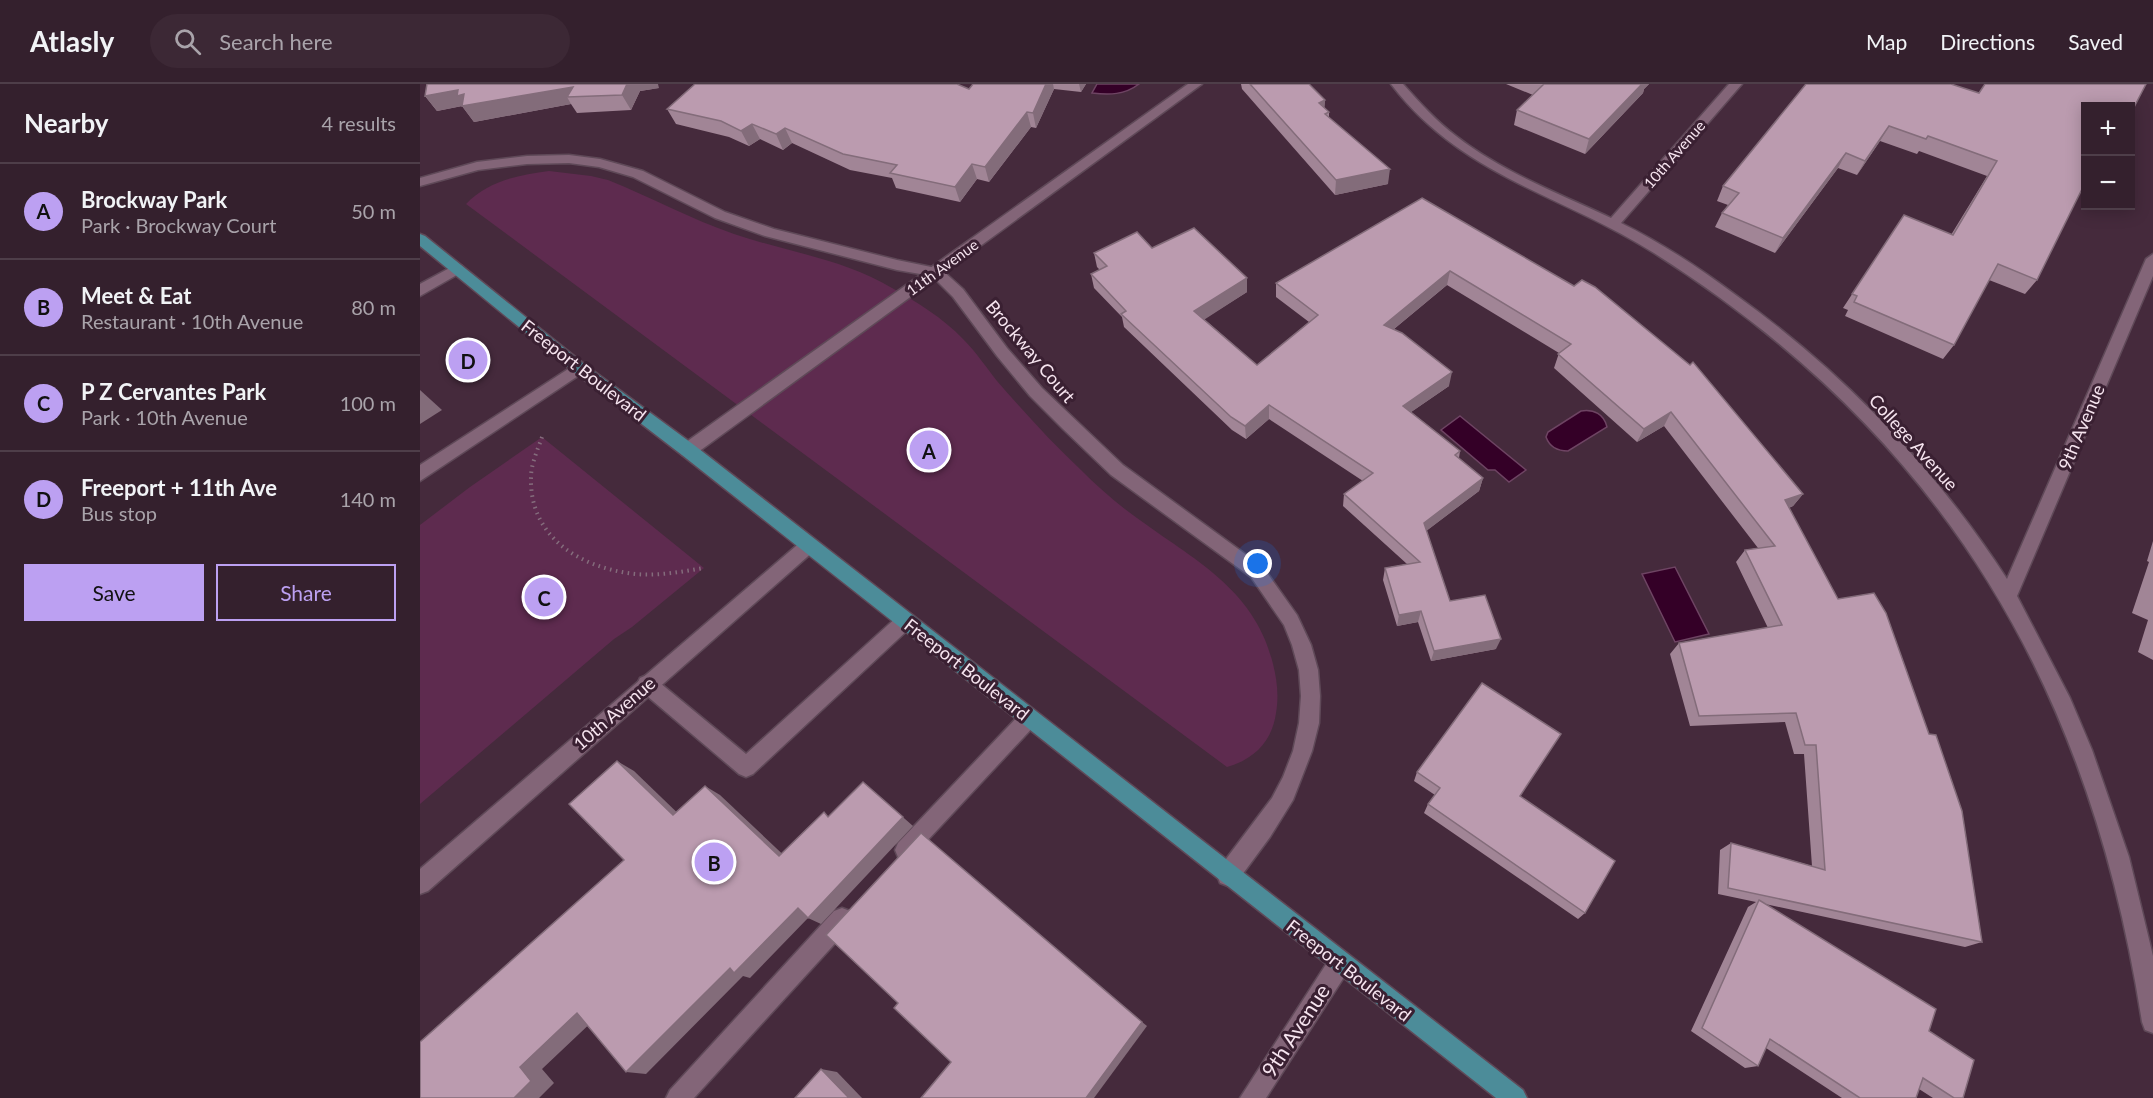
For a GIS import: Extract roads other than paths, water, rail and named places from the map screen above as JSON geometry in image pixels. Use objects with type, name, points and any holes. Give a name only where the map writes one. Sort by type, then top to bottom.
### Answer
[{"type":"main road","name":"Freeport Boulevard","points":[[420,239],[579,368],[688,450],[1515,1098]]},
{"type":"street","name":"11th Avenue","points":[[688,450],[1196,84]]},
{"type":"street","name":"College Avenue","points":[[1397,84],[1409,102],[1465,150],[1530,186],[1613,224],[1653,246],[1736,301],[1781,335],[1829,379],[1909,461],[1958,521],[2008,596],[2070,719],[2096,789],[2125,879],[2148,987],[2153,1022]]},
{"type":"street","name":"10th Avenue","points":[[1613,224],[1736,84]]},
{"type":"street","points":[[420,182],[477,166],[527,160],[569,159],[600,163],[638,174],[720,215],[770,233],[897,265],[936,272]]},
{"type":"street","name":"9th Avenue","points":[[2008,596],[2153,259]]},
{"type":"street","points":[[420,291],[457,269]]},
{"type":"street","name":"Brockway Court","points":[[936,272],[958,293],[1002,352],[1036,392],[1117,470],[1257,572],[1275,593],[1304,646],[1310,679],[1304,748],[1292,782],[1273,814],[1228,875]]},
{"type":"street","points":[[420,474],[579,368]]},
{"type":"street","name":"10th Avenue","points":[[420,883],[809,545]]},
{"type":"street","points":[[647,684],[746,767],[905,621]]},
{"type":"street","points":[[893,864],[1029,718]]},
{"type":"street","points":[[678,1098],[853,907]]},
{"type":"street","name":"9th Avenue","points":[[1252,1098],[1340,963]]},
{"type":"place","name":"Freeport + 11th Ave","points":[[468,360]]},
{"type":"place","name":"Brockway Park","points":[[929,450]]},
{"type":"place","name":"P Z Cervantes Park","points":[[544,597]]},
{"type":"place","name":"Meet & Eat","points":[[714,862]]}]
